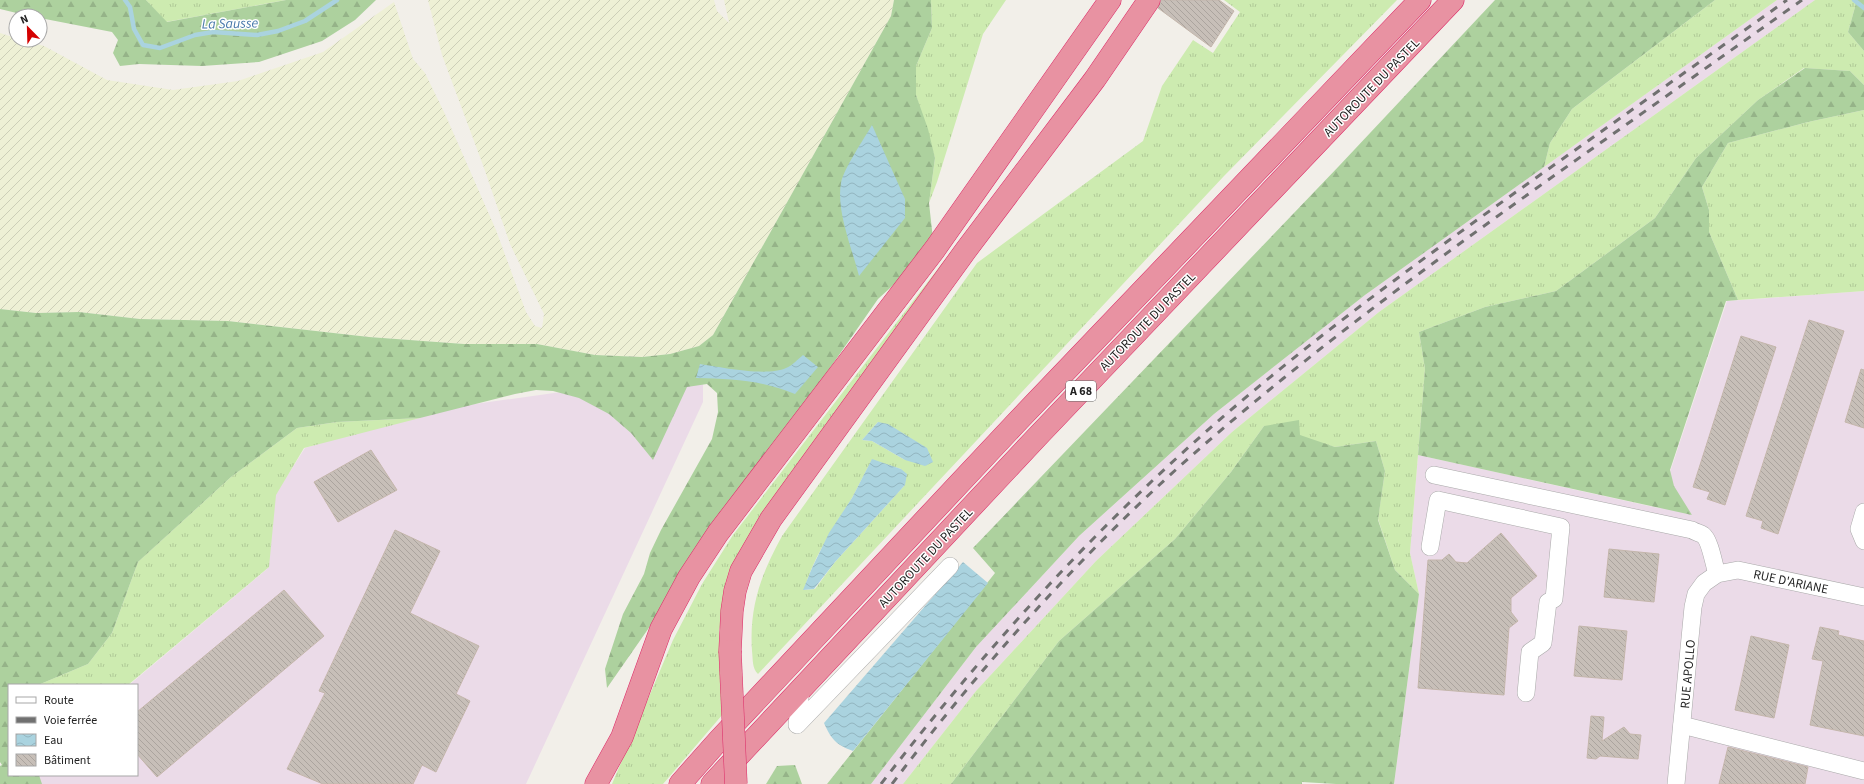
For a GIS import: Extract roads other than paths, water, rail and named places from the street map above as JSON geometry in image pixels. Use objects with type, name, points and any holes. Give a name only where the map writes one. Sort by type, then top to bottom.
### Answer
[{"type":"highway","points":[[596,784],[622,736],[660,629],[689,577],[718,532],[935,249],[1110,0]]},
{"type":"highway","points":[[736,784],[730,651],[732,611],[741,571],[771,519],[962,256],[1094,79],[1149,0]]},
{"type":"highway","name":"AUTOROUTE DU PASTEL","points":[[680,784],[724,735],[1010,430],[1420,0]]},
{"type":"highway","name":"AUTOROUTE DU PASTEL","points":[[712,784],[1037,437],[1453,0]]},
{"type":"street","points":[[1434,475],[1692,530],[1704,536],[1710,546],[1712,559],[1717,574]]},
{"type":"street","points":[[1430,547],[1438,500],[1561,527]]},
{"type":"street","points":[[1526,693],[1530,652],[1543,644],[1548,602],[1554,599],[1564,503]]},
{"type":"street","points":[[1864,512],[1859,529],[1864,541]]},
{"type":"street","points":[[801,689],[797,725],[950,566]]},
{"type":"street","name":"RUE D'ARIANE","points":[[1717,574],[1738,570],[1864,597]]},
{"type":"street","name":"RUE APOLLO","points":[[1676,784],[1693,607],[1696,594],[1704,583],[1717,574]]},
{"type":"street","points":[[1682,725],[1864,771]]},
{"type":"water","points":[[872,125],[905,199],[905,218],[859,276],[846,230],[840,194],[841,183],[846,170]]},
{"type":"water","points":[[803,355],[818,367],[795,394],[782,389],[746,381],[696,378],[700,364],[731,369],[767,372],[778,371],[788,367]]},
{"type":"water","points":[[878,422],[888,424],[927,448],[933,462],[925,466],[905,460],[872,441],[862,440]]},
{"type":"water","points":[[872,459],[901,469],[907,474],[905,485],[835,562],[814,589],[803,590],[829,533],[852,498]]},
{"type":"water","points":[[963,562],[988,583],[853,751],[838,744],[829,733],[824,723]]},
{"type":"waterway","name":"La Sausse","points":[[125,0],[130,7],[134,29],[143,45],[160,48],[195,35],[213,32],[257,35],[278,31],[305,21],[337,0]]},
{"type":"waterway","points":[[1854,0],[1864,8]]},
{"type":"railway","points":[[881,784],[955,692],[1032,603],[1156,477],[1238,404],[1315,341],[1435,251],[1787,0]]},
{"type":"railway","points":[[892,784],[993,658],[1066,578],[1103,539],[1181,465],[1226,426],[1317,351],[1459,244],[1802,0]]}]
